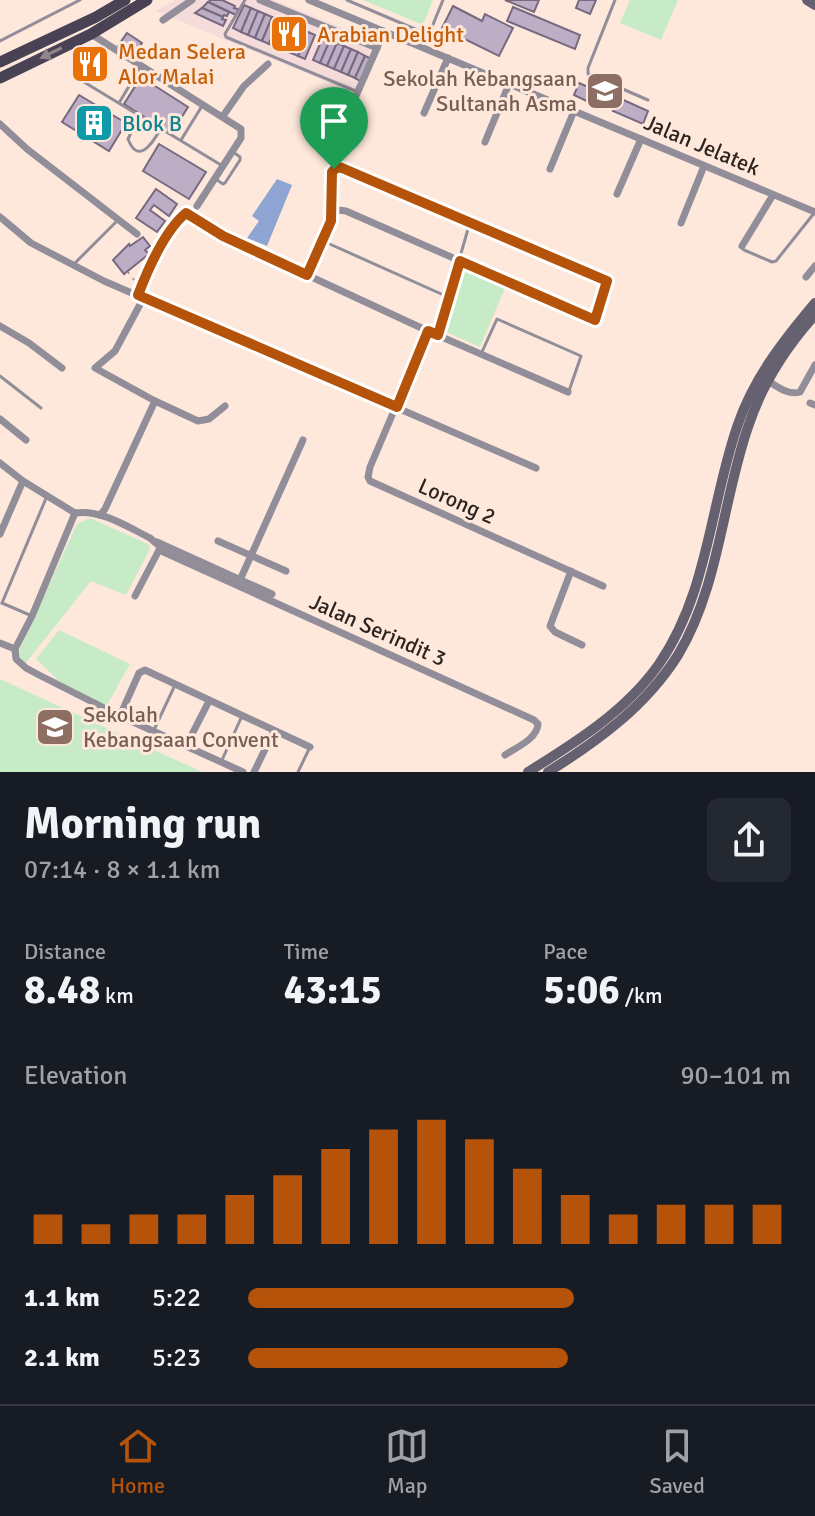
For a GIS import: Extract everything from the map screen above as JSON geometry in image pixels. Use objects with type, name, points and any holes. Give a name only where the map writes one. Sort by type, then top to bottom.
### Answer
[{"type":"main road","points":[[103,0],[114,0]]},
{"type":"main road","points":[[0,62],[125,0]]},
{"type":"main road","points":[[0,78],[91,34],[147,0]]},
{"type":"main road","points":[[807,0],[815,5]]},
{"type":"main road","points":[[528,772],[615,712],[649,677],[672,643],[695,590],[737,428],[780,346],[815,303]]},
{"type":"main road","points":[[548,772],[635,709],[658,684],[686,641],[708,585],[746,431],[764,378],[815,315]]},
{"type":"street","points":[[163,20],[192,0]]},
{"type":"street","points":[[260,0],[377,48]]},
{"type":"street","name":"Jalan Jelatek","points":[[309,0],[815,212]]},
{"type":"street","points":[[356,95],[384,31]]},
{"type":"street","points":[[91,34],[239,126],[241,138],[197,206]]},
{"type":"street","points":[[424,113],[448,58]]},
{"type":"street","points":[[223,116],[244,86],[268,64]]},
{"type":"street","points":[[485,142],[509,84]]},
{"type":"street","points":[[550,169],[574,111]]},
{"type":"street","points":[[0,124],[27,149],[137,234]]},
{"type":"street","points":[[617,194],[641,139]]},
{"type":"street","points":[[681,223],[704,166]]},
{"type":"street","points":[[307,275],[331,221],[332,172],[337,167]]},
{"type":"street","points":[[742,246],[773,195]]},
{"type":"street","points":[[330,209],[346,211],[595,320]]},
{"type":"street","points":[[225,406],[209,419],[198,421],[95,368],[121,342],[154,257],[186,213],[223,236],[568,392]]},
{"type":"street","points":[[0,217],[31,243],[72,265],[536,468]]},
{"type":"street","points":[[806,277],[815,266]]},
{"type":"street","points":[[0,326],[62,368]]},
{"type":"street","points":[[397,407],[428,331]]},
{"type":"street","points":[[764,378],[797,393],[815,365]]},
{"type":"street","points":[[100,515],[155,401]]},
{"type":"street","name":"Lorong 2","points":[[397,407],[370,467],[370,481],[603,586]]},
{"type":"street","points":[[0,419],[26,440]]},
{"type":"street","points":[[240,580],[303,440]]},
{"type":"street","points":[[0,463],[75,513],[85,511],[100,515],[158,546],[272,594]]},
{"type":"street","points":[[0,534],[23,481]]},
{"type":"street","points":[[75,513],[15,649],[16,659],[26,668],[120,716],[243,772]]},
{"type":"street","points":[[218,541],[286,571]]},
{"type":"street","points":[[135,596],[158,546]]},
{"type":"street","name":"Jalan Serindit 3","points":[[158,546],[534,720],[538,730],[505,755]]},
{"type":"street","points":[[571,571],[550,626],[555,632],[582,645]]},
{"type":"street","points":[[0,643],[15,649]]},
{"type":"street","points":[[120,716],[141,671],[148,671],[310,747]]},
{"type":"street","points":[[186,746],[209,701]]},
{"type":"street","points":[[254,772],[274,731]]},
{"type":"lane","points":[[0,41],[80,0]]},
{"type":"lane","points":[[245,0],[226,37],[356,95]]},
{"type":"lane","points":[[347,0],[422,32],[432,27],[443,0]]},
{"type":"lane","points":[[615,0],[588,74],[648,100]]},
{"type":"lane","points":[[119,103],[141,66]]},
{"type":"lane","points":[[74,76],[223,166]]},
{"type":"lane","points":[[181,140],[203,104]]},
{"type":"lane","points":[[139,116],[128,134],[130,145],[135,150],[142,151],[151,146],[161,129]]},
{"type":"lane","points":[[214,179],[223,184],[226,181],[240,160],[233,152]]},
{"type":"lane","points":[[337,167],[607,281],[595,320]]},
{"type":"lane","points":[[742,246],[744,250],[776,261],[815,212]]},
{"type":"lane","points":[[72,265],[119,219]]},
{"type":"lane","points":[[440,336],[470,222]]},
{"type":"lane","points":[[323,241],[448,297]]},
{"type":"lane","points":[[481,354],[497,319],[581,356],[568,392]]},
{"type":"lane","points":[[0,376],[41,408]]},
{"type":"lane","points":[[32,616],[1,603],[47,496]]},
{"type":"lane","points":[[153,732],[175,685]]},
{"type":"lane","points":[[221,762],[242,716]]},
{"type":"lane","points":[[298,772],[310,747]]},
{"type":"path","points":[[337,167],[334,145],[356,95]]},
{"type":"path","points":[[128,272],[134,280],[139,276],[144,279]]},
{"type":"shaded area","points":[[175,0],[274,0],[382,44],[359,95],[156,11]]},
{"type":"green space","points":[[363,0],[433,0],[423,25]]},
{"type":"green space","points":[[630,0],[678,0],[661,40],[620,23]]},
{"type":"green space","points":[[463,270],[505,288],[480,347],[444,331]]},
{"type":"green space","points":[[90,518],[148,544],[150,549],[126,595],[91,581],[25,664],[19,660],[18,653],[77,524]]},
{"type":"green space","points":[[59,630],[130,664],[106,707],[61,683],[36,659]]},
{"type":"green space","name":"Sekolah Kebangsaan Convent","points":[[0,679],[11,684],[202,772],[0,772]]},
{"type":"water","points":[[277,179],[292,185],[267,246],[247,238],[259,221],[252,216]]},
{"type":"building","points":[[222,0],[235,6],[238,9],[236,15],[208,2]]},
{"type":"building","points":[[505,0],[539,0],[534,12]]},
{"type":"building","points":[[579,0],[596,0],[590,14],[576,8]]},
{"type":"building","points":[[208,2],[229,12],[227,16],[202,8]]},
{"type":"building","points":[[244,5],[251,8],[241,32],[233,28]]},
{"type":"building","points":[[453,6],[482,21],[485,14],[513,28],[499,56],[442,28]]},
{"type":"building","points":[[513,7],[580,35],[575,49],[507,21]]},
{"type":"building","points":[[202,8],[223,17],[226,20],[223,26],[195,13]]},
{"type":"building","points":[[251,8],[258,11],[248,35],[241,32]]},
{"type":"building","points":[[258,11],[265,14],[255,38],[248,35]]},
{"type":"building","points":[[265,14],[272,17],[262,41],[255,38]]},
{"type":"building","points":[[272,17],[279,20],[269,44],[262,41]]},
{"type":"building","points":[[279,20],[287,23],[276,47],[269,44]]},
{"type":"building","points":[[287,23],[294,26],[283,50],[276,47]]},
{"type":"building","points":[[294,26],[301,29],[291,53],[283,50]]},
{"type":"building","points":[[301,29],[308,32],[298,56],[291,53]]},
{"type":"building","points":[[308,32],[315,35],[305,59],[298,56]]},
{"type":"building","points":[[127,33],[142,43],[133,56],[118,46]]},
{"type":"building","points":[[323,37],[330,40],[320,63],[313,60]]},
{"type":"building","points":[[330,40],[337,43],[327,66],[320,63]]},
{"type":"building","points":[[337,43],[344,46],[334,69],[327,66]]},
{"type":"building","points":[[344,46],[351,49],[341,72],[334,69]]},
{"type":"building","name":"Medan Selera Alor Malai","points":[[87,48],[105,59],[92,80],[74,69]]},
{"type":"building","points":[[351,49],[358,52],[348,75],[341,72]]},
{"type":"building","points":[[358,52],[365,56],[355,78],[348,75]]},
{"type":"building","points":[[365,56],[372,59],[362,82],[355,78]]},
{"type":"building","points":[[141,77],[188,107],[171,134],[124,104]]},
{"type":"building","points":[[579,83],[609,96],[603,109],[574,95]]},
{"type":"building","name":"Blok B","points":[[79,95],[126,123],[109,151],[62,122]]},
{"type":"building","points":[[619,98],[648,111],[643,124],[613,111]]},
{"type":"building","points":[[159,144],[206,172],[189,199],[143,171]]},
{"type":"building","points":[[156,189],[177,204],[169,216],[154,205],[150,210],[165,221],[157,232],[136,218]]},
{"type":"building","points":[[143,237],[150,246],[145,250],[149,254],[124,274],[113,260],[129,244]]},
{"type":"place","name":"Arabian Delight","points":[[289,34]]},
{"type":"place","name":"Medan Selera Alor Malai","points":[[90,64]]},
{"type":"place","name":"Sekolah Kebangsaan Sultanah Asma","points":[[605,91]]},
{"type":"place","name":"Blok B","points":[[94,123]]},
{"type":"place","name":"Sekolah Kebangsaan Convent","points":[[55,727]]},
{"type":"route","points":[[342,168],[607,281],[595,320],[460,261],[438,335],[428,331],[397,407],[138,295],[154,257],[186,213],[223,236],[307,275],[331,221],[334,169],[342,168]]}]
